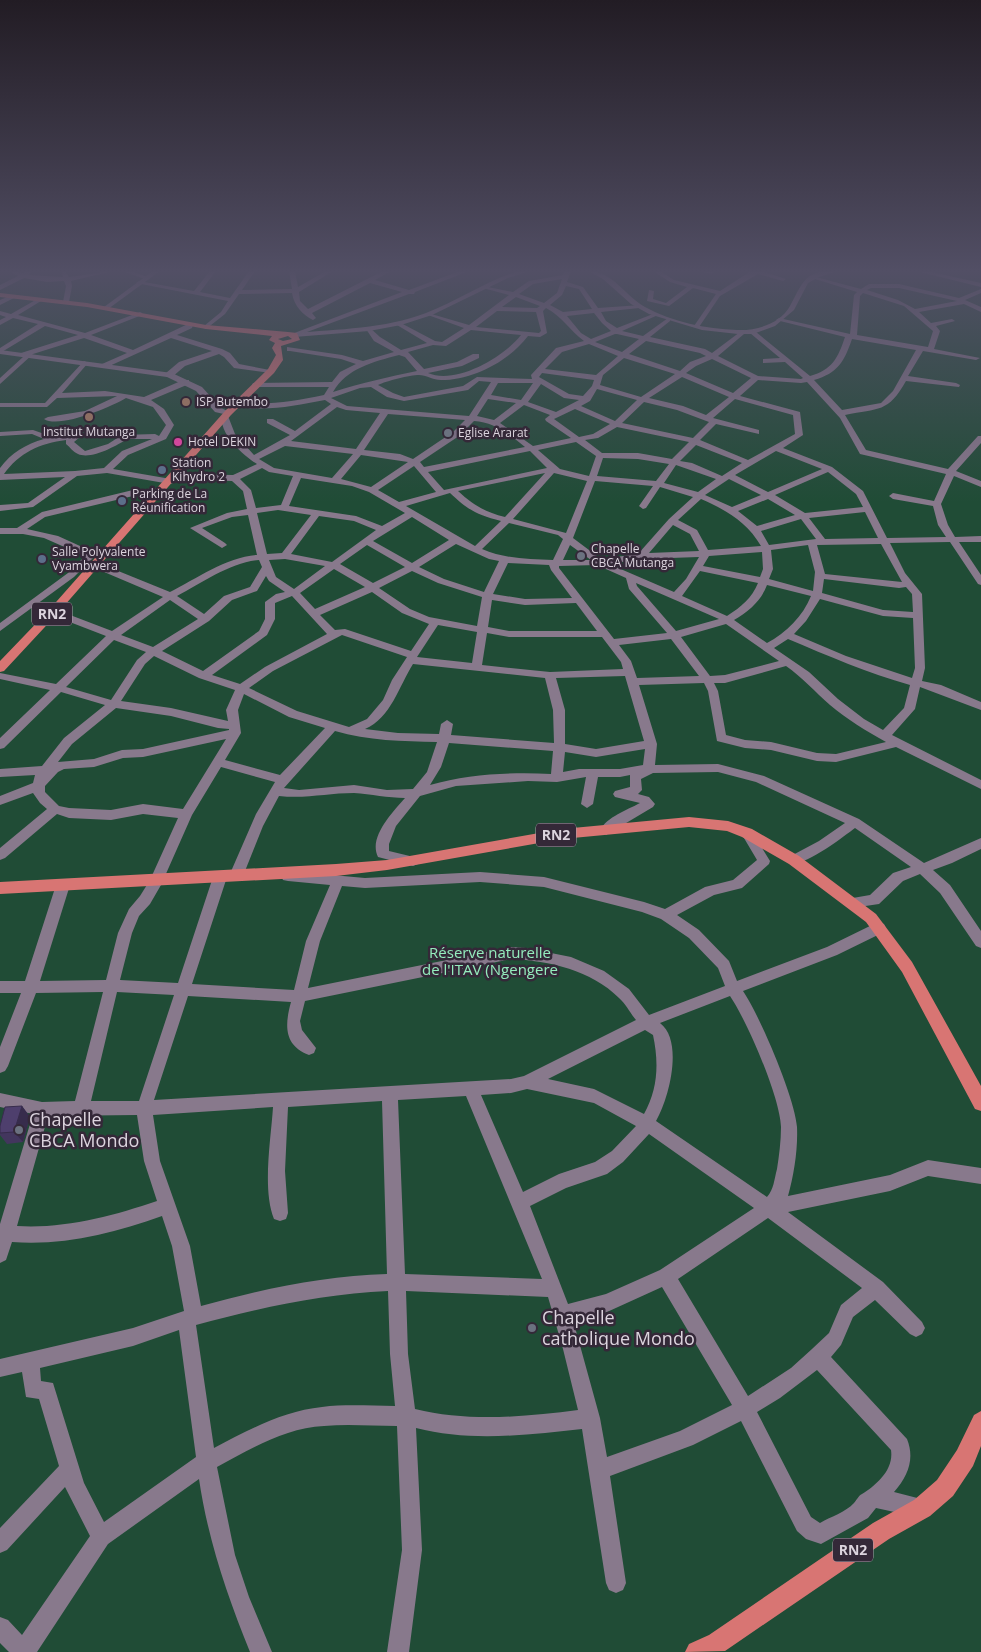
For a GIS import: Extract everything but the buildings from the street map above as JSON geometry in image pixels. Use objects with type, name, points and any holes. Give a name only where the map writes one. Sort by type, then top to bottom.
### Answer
[{"type":"highway","points":[[276,348],[280,355]]},
{"type":"highway","name":"RN2","points":[[0,668],[53,612],[95,559],[172,479],[237,404],[271,371],[286,348]]},
{"type":"highway","name":"RN2","points":[[0,888],[156,882],[344,870],[413,861],[538,838],[606,830],[705,822],[728,826],[747,833],[794,860],[852,903],[879,928],[907,967],[981,1103]]},
{"type":"highway","name":"RN2","points":[[697,1652],[717,1642],[881,1531],[922,1508],[945,1488],[966,1458],[981,1422]]},
{"type":"street","points":[[0,382],[4,375],[27,355],[47,348]]},
{"type":"street","points":[[120,348],[134,353]]},
{"type":"street","points":[[105,366],[145,348]]},
{"type":"street","points":[[210,348],[227,355],[237,366],[271,371]]},
{"type":"street","points":[[317,348],[363,364]]},
{"type":"street","points":[[394,348],[412,358],[426,375],[434,377],[475,376],[517,382],[538,381],[549,384],[567,396],[587,399]]},
{"type":"street","points":[[328,397],[335,384],[343,375],[363,364],[416,348]]},
{"type":"street","points":[[372,385],[404,399],[465,388],[475,376],[515,348]]},
{"type":"street","points":[[538,381],[534,377],[559,350],[566,348]]},
{"type":"street","points":[[604,348],[682,374],[735,397],[797,414],[799,435],[748,463],[698,496],[640,556]]},
{"type":"street","points":[[630,348],[621,355],[597,382],[587,399],[577,406],[549,419],[600,455],[638,456],[689,465],[725,477],[768,495],[804,516],[823,542]]},
{"type":"street","points":[[688,348],[702,351],[756,378],[789,381],[809,379],[822,375],[838,365],[846,348]]},
{"type":"street","points":[[424,470],[595,436],[616,424],[644,398],[682,374],[693,364],[713,356],[723,348]]},
{"type":"street","points":[[772,348],[809,379],[841,413],[853,431],[863,452],[951,472],[981,484]]},
{"type":"street","points":[[915,348],[976,358]]},
{"type":"street","points":[[841,413],[884,405],[896,392],[920,349]]},
{"type":"street","points":[[0,351],[169,375],[186,382],[207,396],[218,410],[226,416],[228,432],[262,465],[272,470],[335,480],[372,490],[400,505],[455,540],[504,560],[554,564],[600,563],[640,556],[705,554],[812,542],[981,539]]},
{"type":"street","points":[[169,375],[182,364],[219,351]]},
{"type":"street","points":[[237,404],[260,407],[328,397],[360,386],[372,385],[380,380],[459,364],[476,356]]},
{"type":"street","points":[[766,361],[787,360]]},
{"type":"street","points":[[48,419],[53,400],[84,363]]},
{"type":"street","points":[[541,371],[564,373],[567,376],[597,382],[612,392],[644,398],[756,432]]},
{"type":"street","points":[[643,506],[674,462],[711,419],[756,378]]},
{"type":"street","points":[[903,378],[956,385]]},
{"type":"street","points":[[372,490],[456,434],[471,419],[496,380]]},
{"type":"street","points":[[495,423],[522,402],[536,387],[538,381]]},
{"type":"street","points":[[143,401],[186,382]]},
{"type":"street","points":[[256,385],[335,384]]},
{"type":"street","points":[[0,404],[43,405],[53,400],[91,394],[123,396],[154,404],[163,413],[170,425],[163,437],[125,453],[107,470]]},
{"type":"street","points":[[33,432],[48,419],[87,414],[105,408],[123,396]]},
{"type":"street","points":[[485,396],[522,402],[556,415]]},
{"type":"street","points":[[0,745],[111,637],[170,596],[224,568],[251,558],[284,556],[334,565],[374,588],[406,611],[435,622],[509,634],[609,638],[673,635],[706,628],[726,619],[756,598],[764,582],[768,563],[766,547],[757,529],[731,511],[698,496],[657,484],[572,476],[554,469],[508,428],[495,423],[335,405],[328,397]]},
{"type":"street","points":[[254,458],[284,443],[335,405]]},
{"type":"street","points":[[577,406],[616,424],[694,441],[748,463]]},
{"type":"street","points":[[335,480],[350,466],[385,412]]},
{"type":"street","points":[[270,422],[295,434]]},
{"type":"street","points":[[0,434],[33,432],[51,439]]},
{"type":"street","points":[[160,438],[157,436],[125,437],[111,446],[85,454],[69,442],[76,437],[51,439],[26,448],[7,463],[0,476],[75,474],[107,470],[172,479],[234,478],[262,465]]},
{"type":"street","points":[[980,580],[963,558],[943,525],[938,504],[951,472],[981,438]]},
{"type":"street","points":[[284,443],[360,450],[400,457],[415,462],[447,492],[475,510],[507,520],[557,531],[600,563],[726,619],[805,674],[851,716],[897,744],[981,785]]},
{"type":"street","points":[[776,448],[829,469],[860,493],[881,530],[882,541],[901,574],[917,594],[920,668],[908,709],[884,736]]},
{"type":"street","points":[[85,454],[86,473]]},
{"type":"street","points":[[600,455],[568,540],[554,564],[554,568],[626,661],[651,744],[649,770]]},
{"type":"street","points":[[400,505],[447,492],[554,469]]},
{"type":"street","points":[[476,550],[507,520],[554,469]]},
{"type":"street","points":[[731,511],[829,469]]},
{"type":"street","points":[[0,508],[30,505],[75,474]]},
{"type":"street","points":[[284,508],[298,475]]},
{"type":"street","points":[[234,478],[247,490],[266,568],[274,582],[294,593],[334,635]]},
{"type":"street","points":[[20,530],[42,515],[133,493],[161,491]]},
{"type":"street","points":[[893,496],[938,504]]},
{"type":"street","points":[[222,545],[195,528],[230,515],[253,510],[284,508],[356,519],[383,529]]},
{"type":"street","points":[[757,529],[804,516],[869,509]]},
{"type":"street","points":[[284,556],[317,513]]},
{"type":"street","points":[[203,676],[263,633],[270,619],[270,602],[280,596],[294,593],[383,529],[413,514]]},
{"type":"street","points":[[672,521],[694,532],[705,554],[699,568],[676,596]]},
{"type":"street","points":[[0,531],[20,530],[60,540],[170,596],[205,619]]},
{"type":"street","points":[[312,614],[374,588],[455,540]]},
{"type":"street","points":[[366,541],[440,581],[487,597],[531,604],[580,600]]},
{"type":"street","points":[[766,648],[788,635],[802,619],[816,594],[820,576],[812,542]]},
{"type":"street","points":[[0,628],[95,559]]},
{"type":"street","points":[[476,667],[482,646],[482,629],[487,597],[504,560]]},
{"type":"street","points":[[186,814],[143,809],[111,816],[69,813],[55,808],[39,793],[39,778],[68,741],[114,704],[141,662],[151,653],[205,619],[228,598],[254,589],[266,568]]},
{"type":"street","points":[[699,568],[816,594],[878,613],[904,616],[917,615]]},
{"type":"street","points":[[820,576],[899,584],[910,583]]},
{"type":"street","points":[[631,578],[632,587],[687,650],[713,691],[721,738],[745,744],[771,746],[817,757],[836,758],[897,744]]},
{"type":"street","points":[[53,612],[111,637],[173,660],[203,676],[241,688],[293,714],[349,731],[398,737],[444,738],[583,749],[596,753],[651,744]]},
{"type":"street","points":[[349,731],[371,722],[388,701],[390,692],[410,658],[435,622]]},
{"type":"street","points":[[80,1109],[113,986],[125,933],[134,913],[156,882],[186,814],[219,762],[234,729],[232,710],[241,688],[269,669],[341,631],[347,631],[410,658],[489,670],[550,675],[733,678],[787,662]]},
{"type":"street","points":[[788,635],[842,658],[937,688],[981,706]]},
{"type":"street","points":[[550,675],[559,710],[557,778]]},
{"type":"street","points":[[0,676],[58,688],[114,704],[171,712],[234,729]]},
{"type":"street","points":[[413,861],[381,851],[388,830],[397,815],[417,793],[432,772],[447,724]]},
{"type":"street","points":[[236,876],[252,835],[279,785],[332,726]]},
{"type":"street","points":[[0,801],[38,786],[54,769],[69,763],[94,763],[122,754],[143,754],[234,729]]},
{"type":"street","points":[[219,762],[299,794],[354,789],[387,794],[417,793],[456,782],[528,777],[557,778],[593,772],[718,768],[744,774],[782,788],[855,822],[923,869],[945,889],[981,942]]},
{"type":"street","points":[[951,769],[981,794]]},
{"type":"street","points":[[0,773],[44,770]]},
{"type":"street","points":[[606,830],[614,822],[649,804],[646,800],[619,794],[636,790],[635,777],[649,770]]},
{"type":"street","points":[[587,804],[593,772]]},
{"type":"street","points":[[0,854],[55,808]]},
{"type":"street","points":[[794,860],[823,844],[855,822]]},
{"type":"street","points":[[666,915],[710,891],[737,884],[764,861],[747,833]]},
{"type":"street","points":[[852,903],[874,900],[898,877],[923,869],[981,843]]},
{"type":"street","points":[[269,874],[365,883],[480,877],[544,882],[623,900],[666,915],[694,934],[724,965],[733,989],[754,1025],[781,1093],[788,1126],[784,1179],[780,1194],[769,1208],[666,1276],[607,1303],[563,1314]]},
{"type":"street","points":[[220,877],[144,1108],[152,1161],[180,1246],[190,1318],[205,1462],[222,1543],[243,1608],[261,1652]]},
{"type":"street","points":[[309,1048],[300,1042],[294,1033],[293,1021],[313,941],[338,881]]},
{"type":"street","points":[[0,1066],[13,1036],[63,885]]},
{"type":"street","points":[[0,1100],[42,1109],[144,1108],[511,1086],[527,1082],[646,1022],[832,951],[879,928]]},
{"type":"street","points":[[0,987],[113,986],[300,996],[511,953],[537,954],[588,969],[610,982],[625,994],[646,1022],[660,1032],[666,1066],[659,1100],[646,1124],[625,1148],[600,1168],[563,1180],[520,1202]]},
{"type":"street","points":[[527,1082],[599,1098],[646,1124],[706,1162],[852,1267],[877,1288],[916,1328]]},
{"type":"street","points":[[470,1088],[509,1181],[520,1202],[563,1314],[590,1418],[600,1469],[616,1583]]},
{"type":"street","points":[[390,1093],[399,1354],[406,1416],[412,1550],[398,1652]]},
{"type":"street","points":[[280,1212],[277,1196],[277,1162],[281,1100]]},
{"type":"street","points":[[0,1254],[3,1233],[42,1109]]},
{"type":"street","points":[[769,1208],[890,1183],[928,1168],[981,1176]]},
{"type":"street","points":[[3,1233],[72,1232],[103,1227],[168,1206]]},
{"type":"street","points":[[666,1276],[745,1408],[804,1524],[813,1532],[821,1534],[861,1512],[867,1502],[876,1498],[897,1472],[903,1458],[900,1446],[818,1357]]},
{"type":"street","points":[[0,1368],[133,1336],[255,1300],[345,1284],[397,1282],[554,1288]]},
{"type":"street","points":[[600,1469],[636,1459],[745,1408],[783,1384],[818,1357],[834,1340],[846,1312],[877,1288]]},
{"type":"street","points":[[30,1362],[33,1390],[46,1390],[75,1486],[101,1537]]},
{"type":"street","points":[[0,1628],[24,1652],[101,1537],[205,1462],[256,1436],[296,1421],[323,1416],[406,1416],[438,1424],[490,1427],[542,1424],[590,1418]]},
{"type":"street","points":[[0,1542],[69,1469]]},
{"type":"street","points":[[876,1498],[922,1508]]},
{"type":"green space","name":"Réserve naturelle de l'ITAV (Ngengere","points":[[0,348],[981,348],[981,1652],[0,1652]]},
{"type":"place","name":"ISP Butembo","points":[[186,402]]},
{"type":"place","name":"Institut Mutanga","points":[[89,417]]},
{"type":"place","name":"Eglise Ararat","points":[[448,433]]},
{"type":"place","name":"Hotel DEKIN","points":[[178,442]]},
{"type":"place","name":"Station Kihydro 2","points":[[162,470]]},
{"type":"place","name":"Parking de La Réunification","points":[[122,501]]},
{"type":"place","name":"Chapelle CBCA Mutanga","points":[[581,556]]},
{"type":"place","name":"Salle Polyvalente Vyambwera","points":[[42,559]]},
{"type":"place","name":"Chapelle CBCA Mondo","points":[[19,1130]]},
{"type":"place","name":"Chapelle catholique Mondo","points":[[532,1328]]}]
